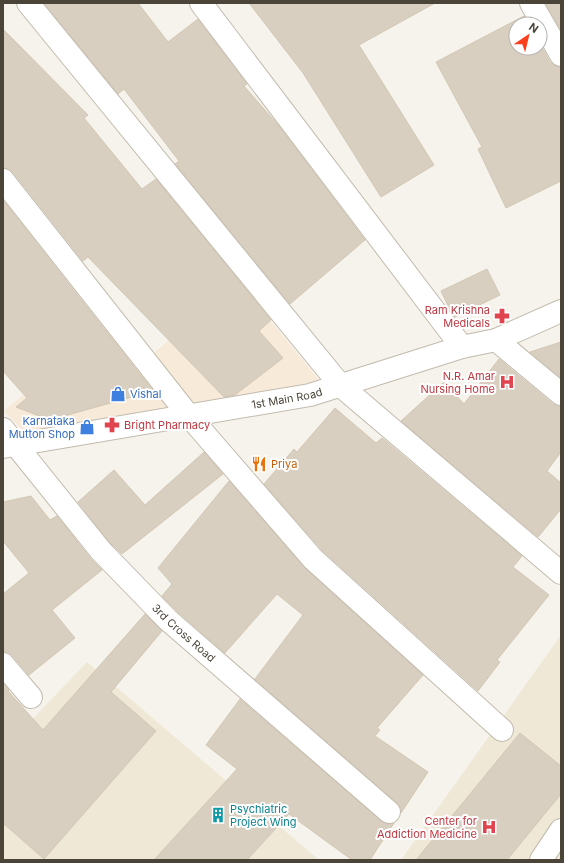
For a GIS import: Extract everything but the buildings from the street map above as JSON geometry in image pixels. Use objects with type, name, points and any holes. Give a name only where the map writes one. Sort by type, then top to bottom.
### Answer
[{"type":"street","points":[[28,3],[341,386],[561,573]]},
{"type":"street","points":[[201,3],[462,347]]},
{"type":"street","points":[[531,3],[561,55]]},
{"type":"street","points":[[3,180],[189,416],[313,559],[502,730]]},
{"type":"street","name":"1st Main Road","points":[[7,440],[189,416],[310,395],[462,347],[496,340],[561,311]]},
{"type":"street","points":[[496,340],[561,394]]},
{"type":"street","name":"3rd Cross Road","points":[[7,440],[101,551],[168,620],[389,812]]},
{"type":"street","points":[[3,664],[31,697]]},
{"type":"street","points":[[541,860],[561,830]]},
{"type":"shaded area","points":[[238,281],[323,385],[194,406],[154,353]]},
{"type":"shaded area","points":[[108,326],[176,407],[24,432],[4,411]]},
{"type":"shaded area","points":[[561,635],[561,860],[401,860]]},
{"type":"shaded area","points":[[87,662],[319,860],[3,860],[3,750]]},
{"type":"place","name":"Ram Krishna Medicals","points":[[502,316]]},
{"type":"place","name":"N.R. Amar Nursing Home","points":[[507,382]]},
{"type":"place","name":"Vishal","points":[[118,394]]},
{"type":"place","name":"Bright Pharmacy","points":[[112,425]]},
{"type":"place","name":"Karnataka Mutton Shop","points":[[87,427]]},
{"type":"place","name":"Priya","points":[[259,464]]},
{"type":"place","name":"Psychiatric Project Wing","points":[[218,815]]},
{"type":"place","name":"Center for Addiction Medicine","points":[[489,827]]}]
